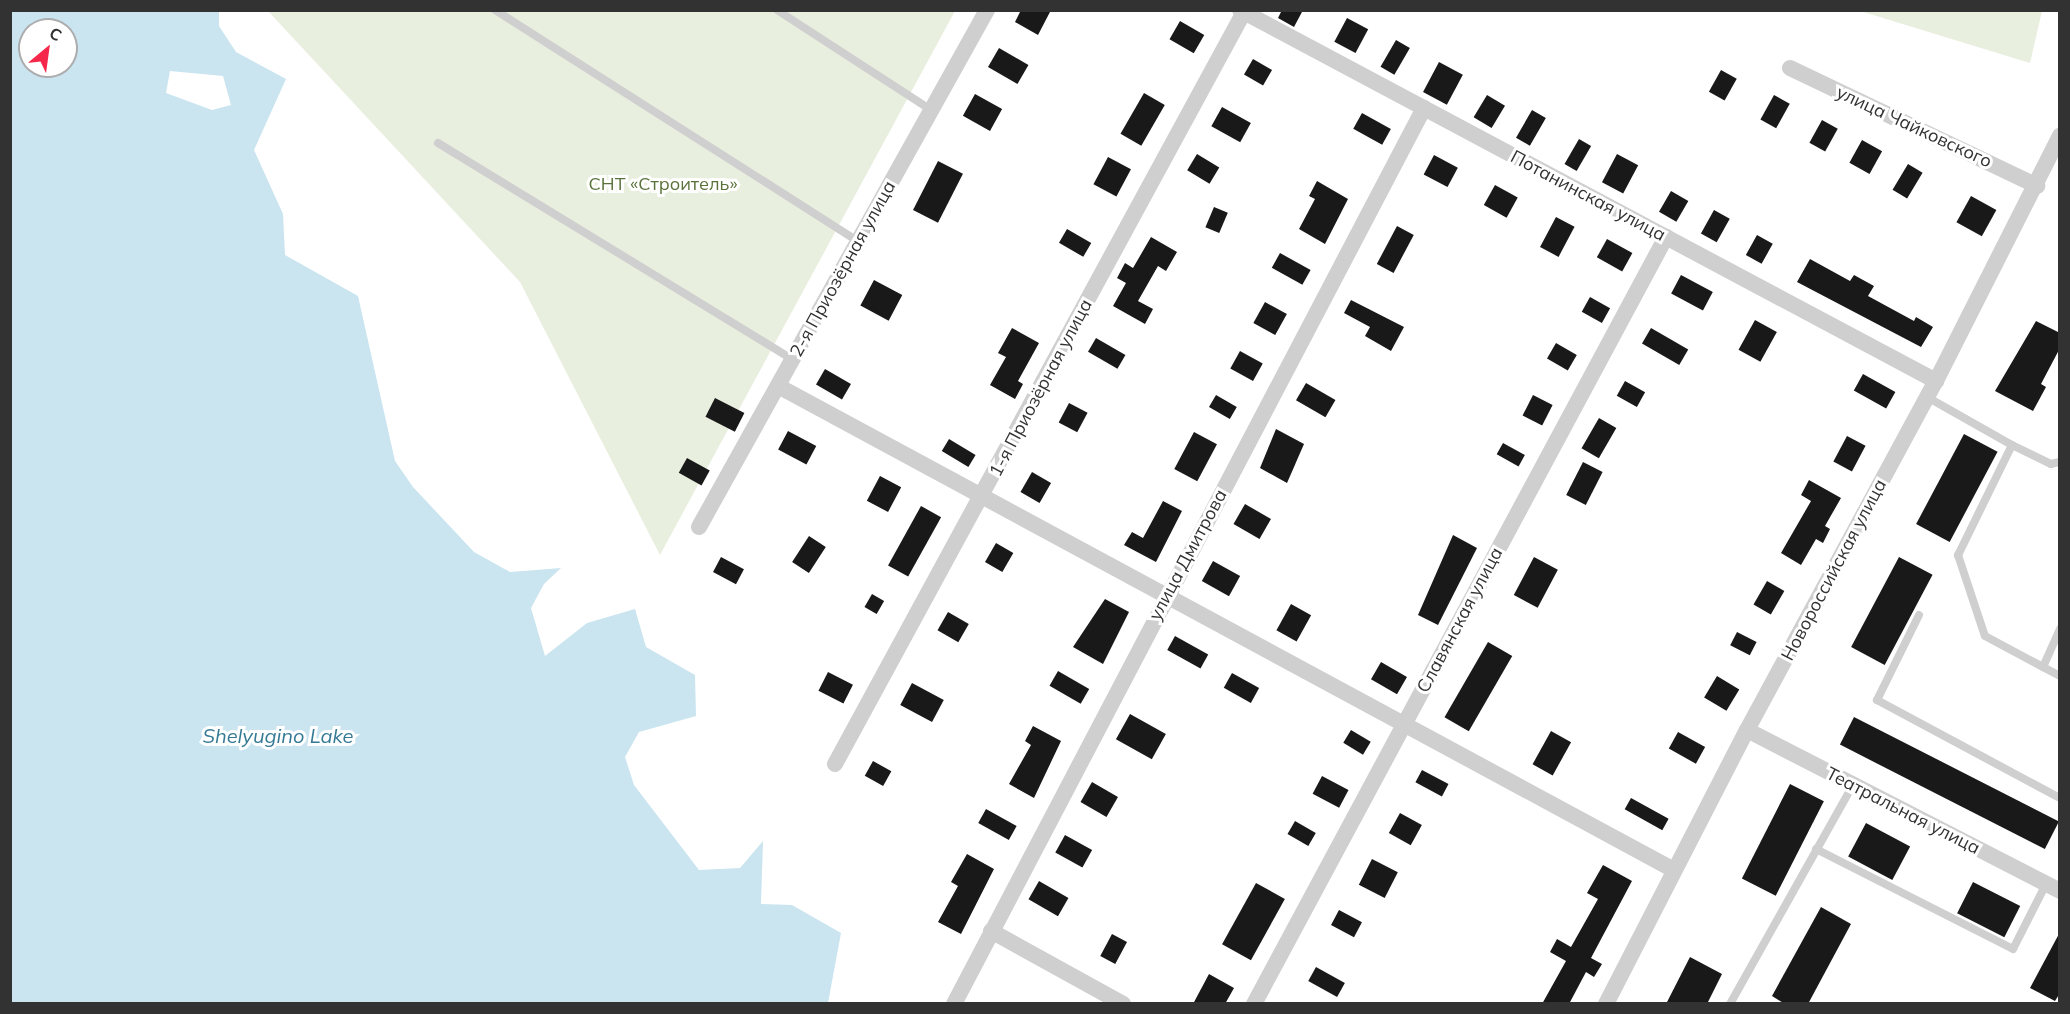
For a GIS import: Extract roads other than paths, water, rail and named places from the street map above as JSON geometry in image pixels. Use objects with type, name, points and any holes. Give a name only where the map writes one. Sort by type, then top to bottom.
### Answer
[{"type":"street","name":"2-я Приозёрная улица","points":[[699,527],[987,10]]},
{"type":"street","name":"Потанинская улица","points":[[1243,11],[1936,381]]},
{"type":"street","name":"1-я Приозёрная улица","points":[[835,764],[1243,11]]},
{"type":"street","name":"улица Чайковского","points":[[1791,68],[2037,186]]},
{"type":"street","name":"улица Дмитрова","points":[[953,1003],[1424,108]]},
{"type":"street","name":"Новороссийская улица","points":[[1606,1004],[1747,730],[1936,381],[2037,186],[2060,135]]},
{"type":"street","name":"Славянская улица","points":[[1254,1004],[1666,237]]},
{"type":"street","points":[[778,386],[1674,870]]},
{"type":"street","name":"Театральная улица","points":[[1747,730],[2053,888]]},
{"type":"street","points":[[991,931],[1124,1004]]},
{"type":"lane","points":[[495,10],[858,241]]},
{"type":"lane","points":[[777,10],[931,110]]},
{"type":"lane","points":[[438,143],[792,359]]},
{"type":"lane","points":[[1927,398],[2012,446],[2051,464],[2060,462]]},
{"type":"lane","points":[[2012,446],[1958,555],[1985,636],[2060,676]]},
{"type":"lane","points":[[1919,615],[1878,700],[2060,798]]},
{"type":"lane","points":[[2043,667],[2060,629]]},
{"type":"lane","points":[[1730,1004],[1853,784]]},
{"type":"lane","points":[[1816,849],[2013,949],[2053,888]]},
{"type":"water","name":"Shelyugino Lake","points":[[10,11],[219,11],[219,26],[236,52],[286,79],[254,150],[283,214],[285,255],[358,296],[395,461],[413,487],[474,552],[510,572],[561,568],[544,584],[531,608],[545,656],[587,623],[635,609],[646,647],[695,675],[696,716],[639,732],[625,757],[634,785],[699,870],[740,868],[763,841],[761,904],[792,905],[841,933],[828,1003],[11,1003]],"holes":[[[170,71],[223,76],[231,105],[212,110],[166,93]]]},
{"type":"park label","name":"СНТ «Строитель»","points":[[663,184]]}]
